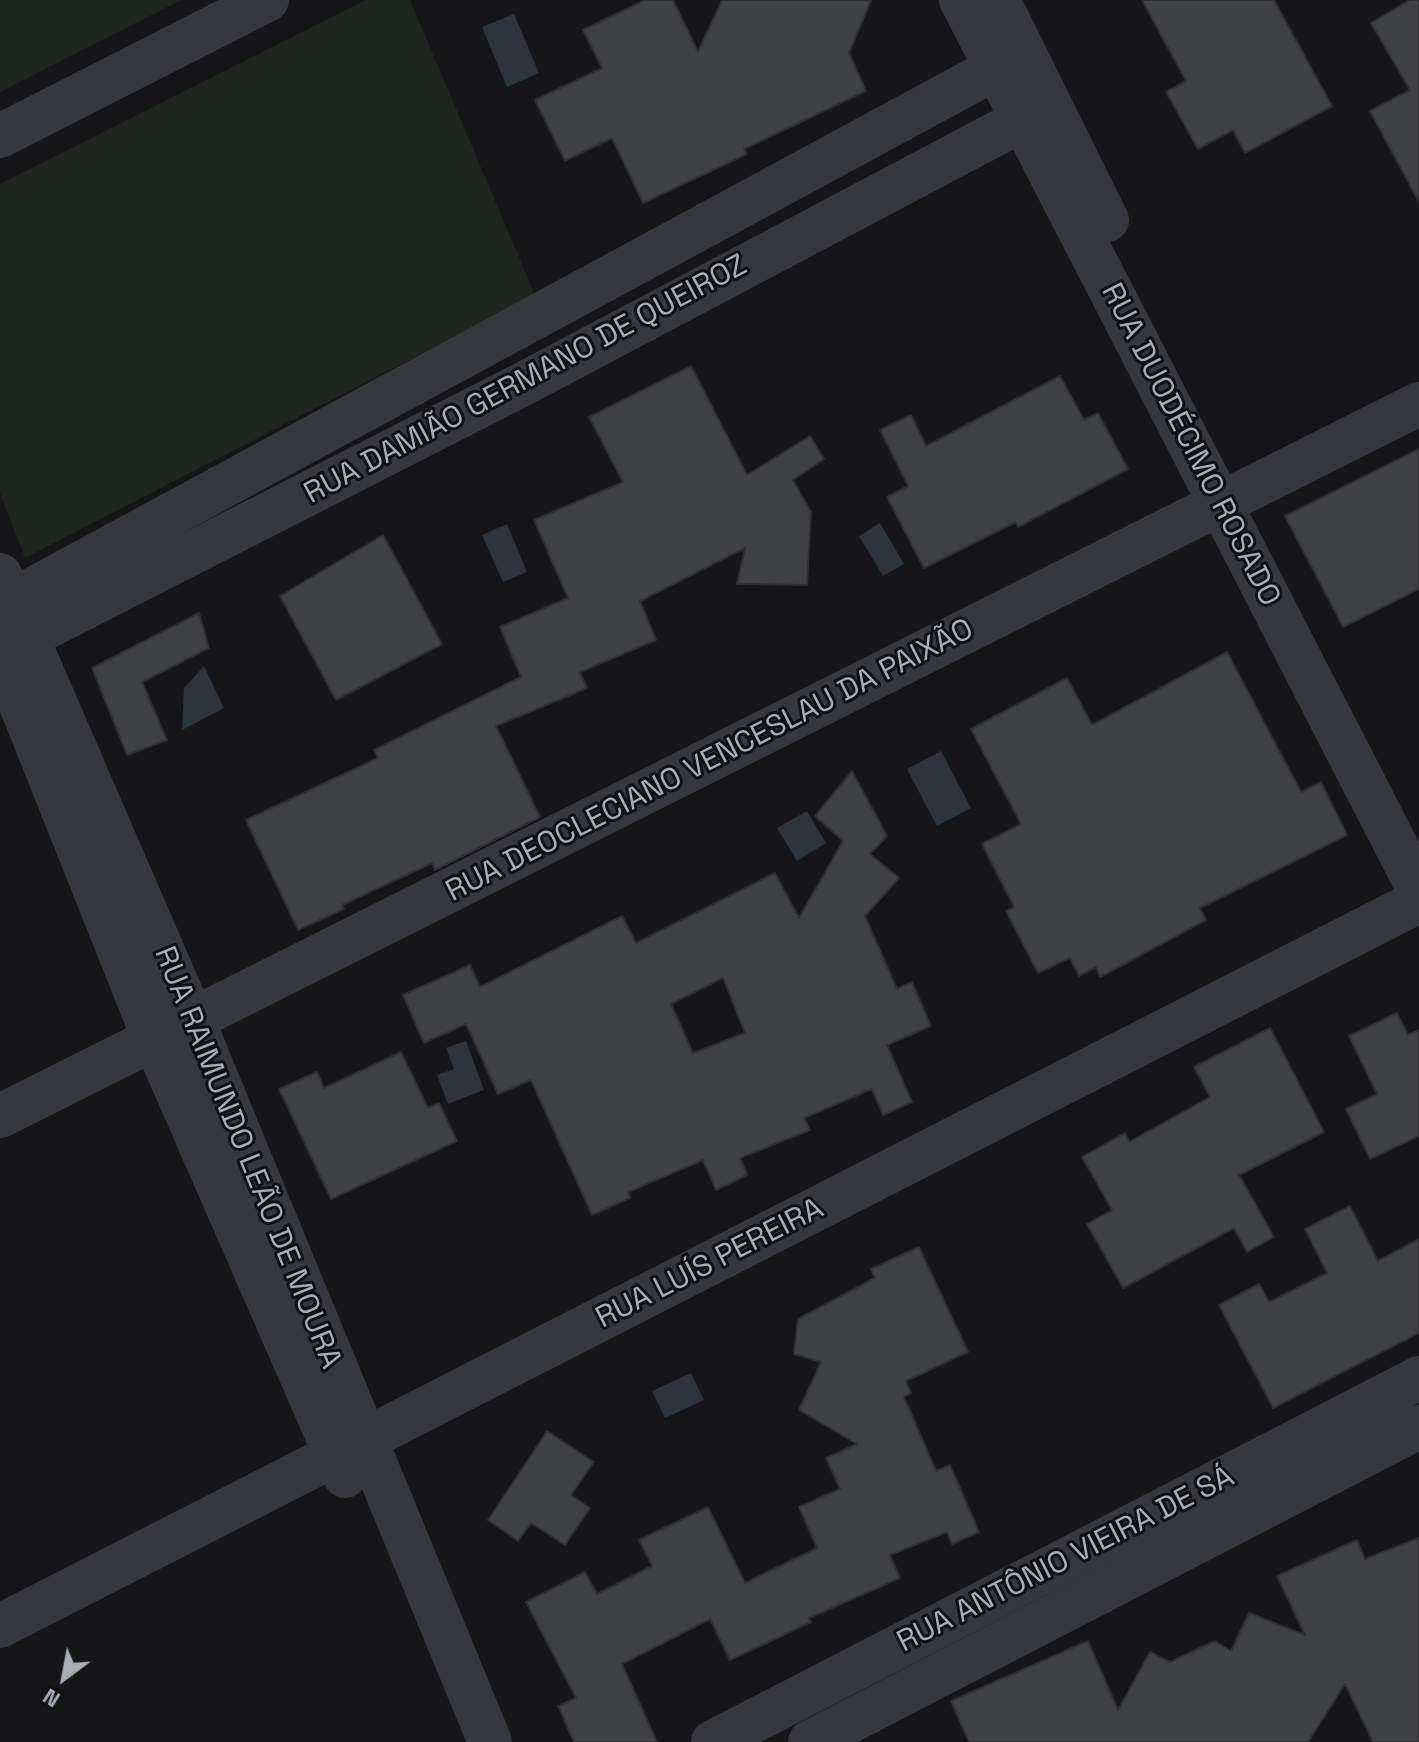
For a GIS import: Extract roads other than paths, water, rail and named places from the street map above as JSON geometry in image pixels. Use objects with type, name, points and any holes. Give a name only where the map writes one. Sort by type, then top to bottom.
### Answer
[{"type":"street","points":[[0,136],[267,0]]},
{"type":"street","name":"RUA DUODÉCIMO ROSADO","points":[[961,0],[1009,60],[1233,499],[1419,890]]},
{"type":"street","name":"RUA DUODÉCIMO ROSADO","points":[[998,0],[1009,60]]},
{"type":"street","name":"RUA DAMIÃO GERMANO DE QUEIROZ","points":[[6,621],[1009,60]]},
{"type":"street","name":"RUA DAMIÃO GERMANO DE QUEIROZ","points":[[6,621],[511,390],[1036,114]]},
{"type":"street","name":"RUA DEOCLECIANO VENCESLAU DA PAIXÃO","points":[[0,1116],[155,1041],[1419,404]]},
{"type":"street","name":"RUA DUODÉCIMO ROSADO","points":[[1233,499],[1419,831]]},
{"type":"street","name":"RUA RAIMUNDO LEÃO DE MOURA","points":[[6,621],[193,1021],[457,1742]]},
{"type":"street","name":"RUA RAIMUNDO LEÃO DE MOURA","points":[[6,621],[155,1041],[490,1742]]},
{"type":"street","name":"RUA LUÍS PEREIRA","points":[[0,1626],[1419,901]]},
{"type":"street","name":"RUA ANTÔNIO VIEIRA DE SÁ","points":[[713,1742],[1419,1378]]},
{"type":"street","name":"RUA ANTÔNIO VIEIRA DE SÁ","points":[[810,1742],[1419,1427]]}]
